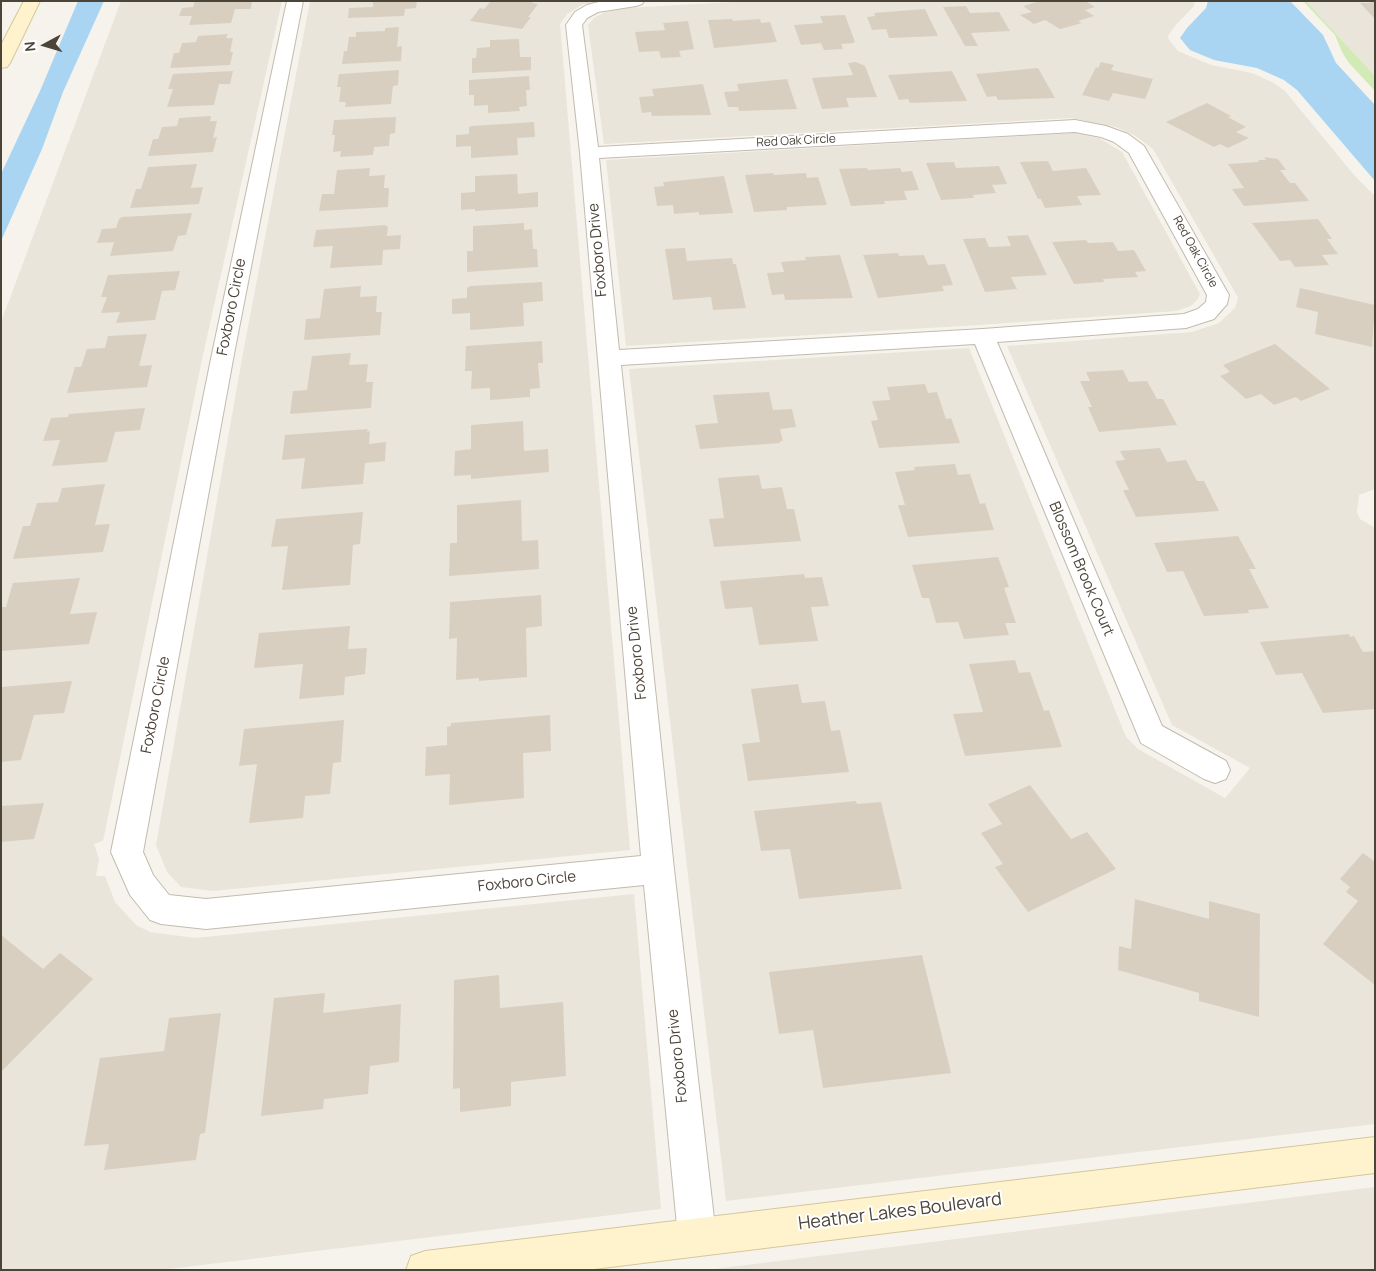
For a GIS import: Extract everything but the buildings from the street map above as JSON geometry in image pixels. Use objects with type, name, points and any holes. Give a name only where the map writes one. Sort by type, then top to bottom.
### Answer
[{"type":"street","points":[[1,63],[32,1]]},
{"type":"street","name":"Foxboro Circle","points":[[296,1],[223,354],[127,852],[140,885],[161,909],[206,914],[658,869]]},
{"type":"street","name":"Foxboro Drive","points":[[636,1],[593,8],[581,16],[574,25],[589,153],[658,869],[697,1236]]},
{"type":"street","name":"Red Oak Circle","points":[[589,153],[1075,126],[1106,132],[1121,138],[1137,150],[1218,295],[1216,304],[1206,314],[1186,321],[983,336],[608,358]]},
{"type":"street","name":"Blossom Brook Court","points":[[983,336],[1151,734],[1215,770]]},
{"type":"street","name":"Heather Lakes Boulevard","points":[[425,1270],[1375,1155]]},
{"type":"shaded area","points":[[121,1],[282,1],[203,355],[103,841],[94,844],[99,859],[96,876],[105,876],[115,902],[136,925],[150,932],[195,938],[634,894],[661,1209],[161,1270],[1,1270],[1,322]]},
{"type":"shaded area","points":[[310,1],[596,1],[582,5],[567,14],[560,24],[630,850],[213,891],[181,887],[167,872],[156,845],[243,353]]},
{"type":"shaded area","points":[[751,1],[1195,1],[1194,6],[1168,36],[1178,51],[1211,65],[1252,73],[1274,83],[1285,91],[1354,175],[1375,196],[1375,489],[1359,495],[1357,512],[1360,519],[1375,528],[1375,1124],[726,1201],[629,369],[969,348],[1126,737],[1138,749],[1225,798],[1250,768],[1172,725],[1007,346],[1192,332],[1219,323],[1235,308],[1238,298],[1236,294],[1153,149],[1134,135],[1116,127],[1071,118],[604,144],[588,25],[594,18],[603,13],[624,8]]},
{"type":"shaded area","points":[[1306,1],[1375,1],[1375,76]]},
{"type":"shaded area","points":[[1075,133],[1099,138],[1122,152],[1200,294],[1191,306],[1176,311],[979,325],[626,346],[606,160]]},
{"type":"shaded area","points":[[1375,1187],[1375,1270],[706,1270]]},
{"type":"green space","points":[[1303,1],[1306,1],[1375,76],[1375,91],[1349,63],[1335,35]]},
{"type":"water","points":[[78,1],[104,1],[63,92],[42,149],[1,241],[1,174],[40,91]]},
{"type":"water","points":[[1208,1],[1290,1],[1323,35],[1336,63],[1375,105],[1375,181],[1297,90],[1284,80],[1257,68],[1214,60],[1190,50],[1180,38],[1206,8]]}]
